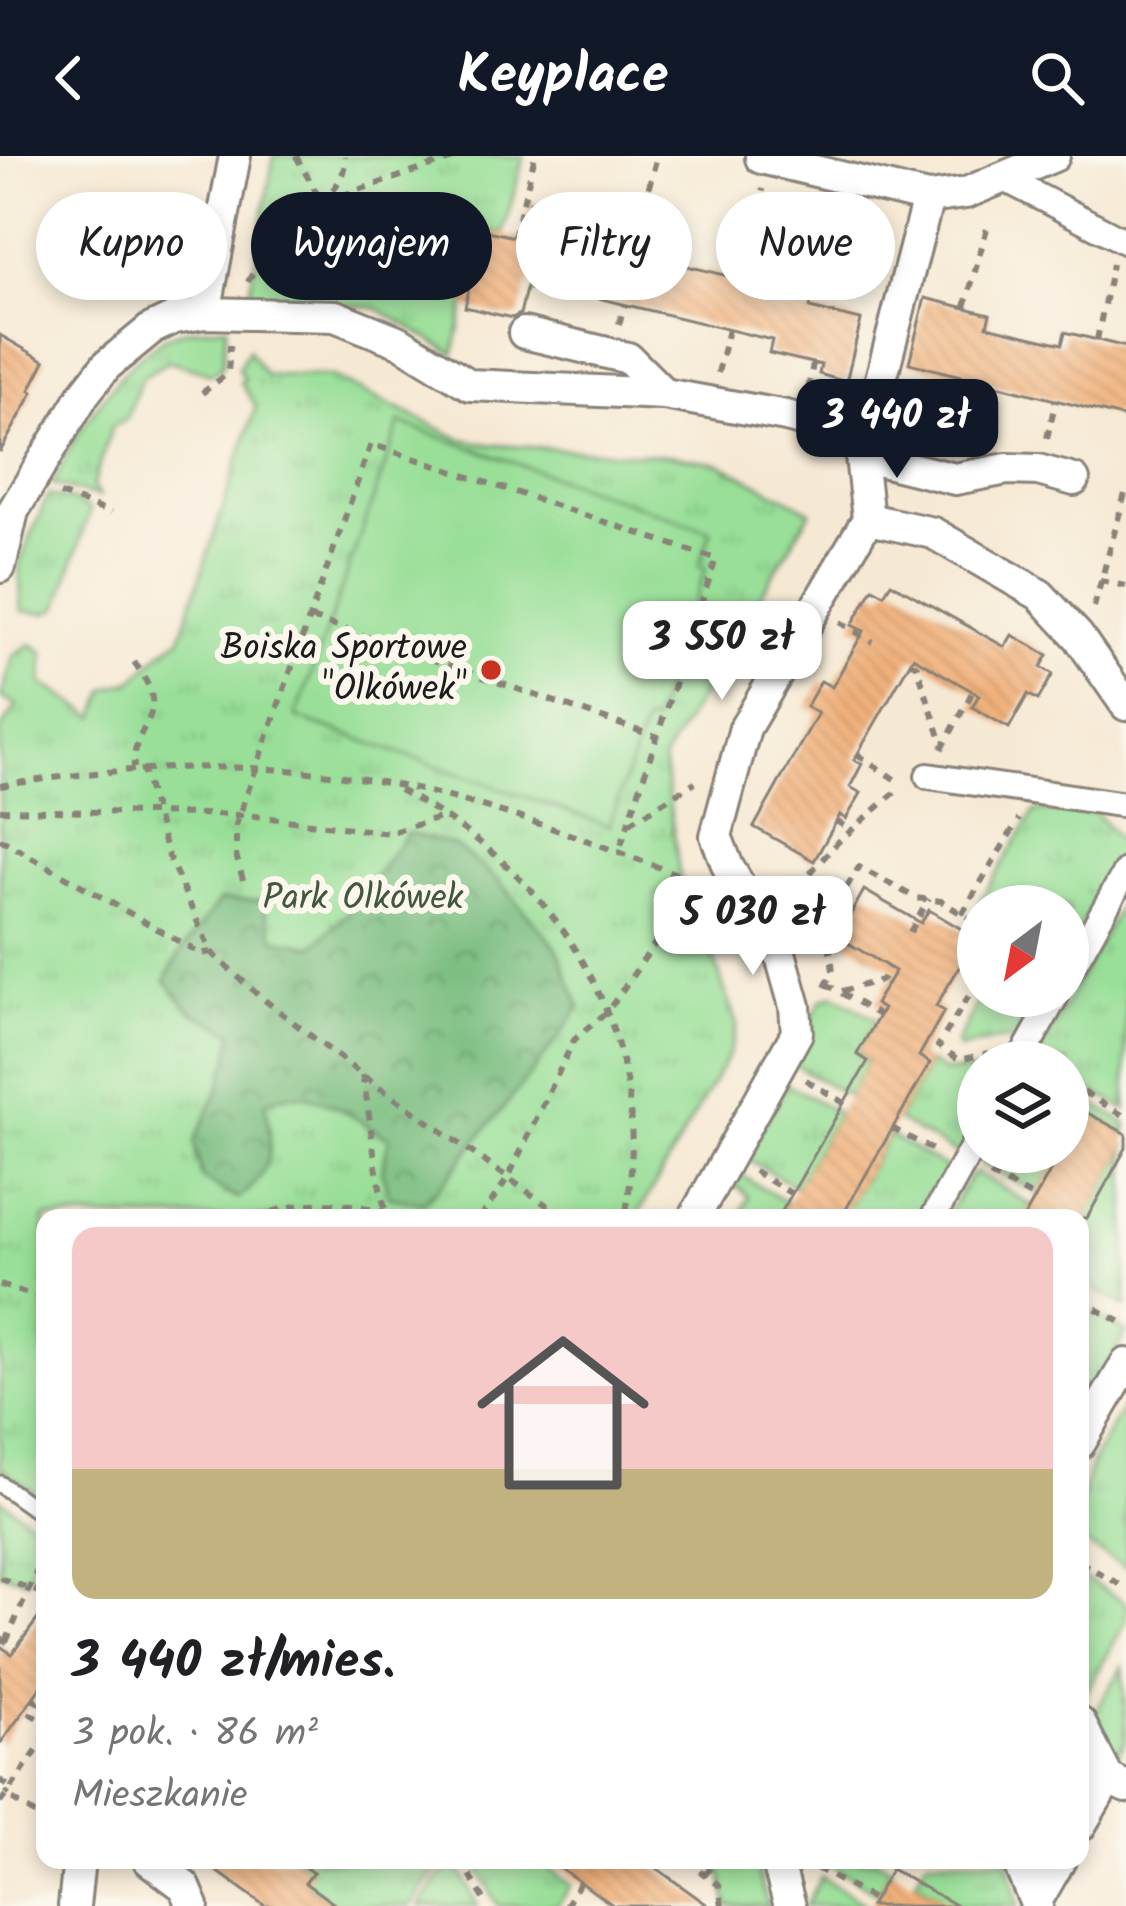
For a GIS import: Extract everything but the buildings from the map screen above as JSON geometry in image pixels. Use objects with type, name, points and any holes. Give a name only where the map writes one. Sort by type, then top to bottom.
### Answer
[{"type":"street","points":[[218,313],[235,156]]},
{"type":"street","points":[[766,159],[928,198],[966,193],[1054,156]]},
{"type":"street","points":[[1003,178],[1126,242]]},
{"type":"street","points":[[699,1209],[797,1033],[798,1022],[780,953],[728,867],[716,836],[746,728],[868,519],[864,447],[928,198]]},
{"type":"street","points":[[0,567],[6,526],[84,394],[106,366],[154,327],[174,318],[218,313],[335,316],[400,342],[470,385],[664,394],[786,416],[930,475],[956,479],[1007,469],[1038,470],[1074,480]]},
{"type":"street","points":[[524,333],[628,358],[664,394]]},
{"type":"street","points":[[868,519],[933,533],[1040,595],[1078,636],[1126,705]]},
{"type":"street","points":[[928,776],[1126,805]]},
{"type":"street","points":[[1089,937],[1126,871]]},
{"type":"street","points":[[938,1209],[958,1173]]},
{"type":"street","points":[[1089,1427],[1126,1364]]},
{"type":"street","points":[[1089,1738],[1117,1783],[1089,1816]]},
{"type":"street","points":[[74,1906],[78,1869]]},
{"type":"street","points":[[161,1869],[185,1887],[194,1906]]},
{"type":"street","points":[[780,1869],[790,1906]]},
{"type":"street","points":[[1021,1869],[1037,1903]]},
{"type":"street","points":[[1037,1903],[1055,1869]]},
{"type":"lane","points":[[0,1484],[36,1510]]},
{"type":"path","points":[[296,156],[316,192]]},
{"type":"path","points":[[331,192],[339,183],[346,156]]},
{"type":"path","points":[[352,192],[462,156]]},
{"type":"path","points":[[514,237],[535,156]]},
{"type":"path","points":[[648,192],[657,156]]},
{"type":"path","points":[[759,192],[766,159]]},
{"type":"path","points":[[964,308],[978,257]]},
{"type":"path","points":[[202,393],[229,373],[218,313],[251,272]]},
{"type":"path","points":[[1097,340],[1106,298]]},
{"type":"path","points":[[377,300],[400,342]]},
{"type":"path","points":[[711,403],[728,329]]},
{"type":"path","points":[[930,475],[954,375]]},
{"type":"path","points":[[243,880],[236,854],[239,815],[371,444],[716,559],[619,851]]},
{"type":"path","points":[[28,486],[111,513]]},
{"type":"path","points":[[1078,636],[1090,622],[1126,490]]},
{"type":"path","points":[[1100,581],[1126,586]]},
{"type":"path","points":[[310,618],[657,737]]},
{"type":"path","points":[[850,628],[873,642]]},
{"type":"path","points":[[134,662],[152,691],[154,709],[136,749],[138,768],[167,853],[211,952],[258,995],[362,1075],[552,1209]]},
{"type":"path","points":[[910,662],[917,666],[944,746]]},
{"type":"path","points":[[928,776],[973,692]]},
{"type":"path","points":[[627,824],[738,754]]},
{"type":"path","points":[[0,786],[138,768],[259,769],[339,776],[532,822],[698,882],[757,914],[903,786],[857,754]]},
{"type":"path","points":[[390,785],[445,816],[523,877],[577,951],[607,1012],[623,1065],[632,1116],[626,1209]]},
{"type":"path","points":[[0,810],[239,815],[389,833],[445,816]]},
{"type":"path","points":[[836,821],[850,830]]},
{"type":"path","points":[[979,885],[1012,831]]},
{"type":"path","points":[[0,839],[201,954],[211,952]]},
{"type":"path","points":[[833,971],[826,920],[859,866],[916,898],[941,901],[957,911]]},
{"type":"path","points":[[486,1209],[508,1178],[574,1040],[607,1012],[698,882]]},
{"type":"path","points":[[910,932],[929,899]]},
{"type":"path","points":[[839,992],[882,980],[890,968]]},
{"type":"path","points":[[826,984],[879,1015]]},
{"type":"path","points":[[957,1015],[938,1046],[957,1058]]},
{"type":"path","points":[[779,1065],[844,1103]]},
{"type":"path","points":[[362,1075],[385,1209]]},
{"type":"path","points":[[1089,1095],[1126,1117]]},
{"type":"path","points":[[892,1128],[938,1153]]},
{"type":"path","points":[[730,1156],[792,1194]]},
{"type":"path","points":[[988,1173],[1035,1198]]},
{"type":"path","points":[[289,1209],[308,1204],[374,1209]]},
{"type":"path","points":[[0,1285],[36,1296]]},
{"type":"path","points":[[1089,1305],[1126,1325]]},
{"type":"path","points":[[1089,1567],[1126,1588]]},
{"type":"path","points":[[15,1649],[3,1640],[36,1572]]},
{"type":"path","points":[[0,1578],[36,1591]]},
{"type":"path","points":[[0,1803],[36,1751]]},
{"type":"path","points":[[0,1780],[36,1814]]},
{"type":"path","points":[[466,1869],[488,1906]]},
{"type":"path","points":[[698,1869],[719,1885],[722,1906]]},
{"type":"path","points":[[705,1874],[709,1869]]},
{"type":"path","points":[[818,1869],[874,1900]]},
{"type":"path","points":[[566,1906],[580,1882]]},
{"type":"green space","points":[[274,156],[524,156],[503,234],[492,232],[492,192],[268,192]]},
{"type":"green space","points":[[298,300],[466,300],[454,354],[377,308]]},
{"type":"green space","points":[[227,326],[222,367],[212,374],[169,361],[142,377],[126,419],[112,426],[93,486],[99,497],[53,485],[87,420],[141,356],[179,332]]},
{"type":"green space","name":"Park Olkówek","points":[[248,350],[265,375],[330,376],[461,439],[676,456],[720,464],[811,511],[663,759],[681,885],[737,1025],[729,1054],[641,1209],[36,1209],[36,1493],[0,1467],[0,731],[17,706],[1,697],[14,655],[31,644],[44,652],[42,683],[96,717],[106,690],[134,680],[180,639],[256,406],[240,382],[244,379],[238,369]]},
{"type":"green space","name":"Boiska Sportowe \"Olkówek\"","points":[[400,423],[711,531],[699,566],[705,570],[652,724],[645,722],[609,826],[296,717]]},
{"type":"green space","points":[[48,495],[90,510],[58,608],[46,613],[22,611],[19,565]]},
{"type":"green space","points":[[1035,811],[1095,812],[1125,848],[1089,911],[1089,885],[990,885]]},
{"type":"green space","points":[[407,833],[454,845],[498,880],[557,948],[580,1007],[424,1203],[389,1197],[382,1172],[389,1138],[329,1104],[297,1095],[265,1103],[269,1132],[265,1168],[238,1199],[202,1179],[194,1142],[224,1076],[233,1032],[191,1011],[165,981],[220,900],[262,901],[275,939],[313,946],[347,914]]},
{"type":"green space","points":[[1126,894],[1126,1110],[1089,1089],[1089,1041],[1045,1041],[1058,1017],[1089,1017],[1089,961]]},
{"type":"green space","points":[[834,995],[877,1020],[857,1054],[868,1061],[848,1096],[788,1061],[822,1000]]},
{"type":"green space","points":[[970,1017],[1028,1017],[1015,1041],[958,1041]]},
{"type":"green space","points":[[930,1063],[943,1071],[957,1071],[957,1154],[897,1120]]},
{"type":"green space","points":[[787,1084],[838,1113],[796,1187],[744,1157]]},
{"type":"green space","points":[[1089,1101],[1126,1123],[1126,1134],[1089,1113]]},
{"type":"green space","points":[[889,1135],[952,1171],[929,1209],[846,1209]]},
{"type":"green space","points":[[1126,1148],[1126,1307],[1089,1286],[1089,1214]]},
{"type":"green space","points":[[734,1171],[787,1203],[783,1209],[743,1209],[749,1197],[729,1180]]},
{"type":"green space","points":[[977,1173],[1031,1205],[1029,1209],[950,1209],[971,1175]]},
{"type":"green space","points":[[1000,1173],[1049,1173],[1038,1193]]},
{"type":"green space","points":[[1089,1311],[1126,1332],[1089,1400]]},
{"type":"green space","points":[[1126,1402],[1126,1568],[1089,1546],[1089,1473]]},
{"type":"green space","points":[[0,1499],[36,1526],[36,1558],[26,1580],[0,1573]]},
{"type":"green space","points":[[1089,1581],[1126,1603],[1126,1622],[1089,1687]]},
{"type":"green space","points":[[1123,1667],[1126,1740],[1114,1761],[1089,1721]]},
{"type":"green space","points":[[308,1869],[437,1869],[411,1906],[337,1906],[305,1883],[312,1872]]},
{"type":"green space","points":[[446,1869],[459,1869],[478,1906],[420,1906]]},
{"type":"green space","points":[[478,1869],[549,1869],[571,1885],[557,1906],[498,1906]]},
{"type":"green space","points":[[721,1869],[758,1869],[768,1906],[728,1906]]},
{"type":"green space","points":[[837,1869],[891,1869],[877,1893]]},
{"type":"green space","points":[[922,1869],[1009,1869],[1019,1906],[933,1906],[939,1896],[915,1882]]},
{"type":"green space","points":[[821,1877],[868,1906],[805,1906]]},
{"type":"place","name":"Boiska Sportowe \"Olkówek\"","points":[[491,670]]}]
